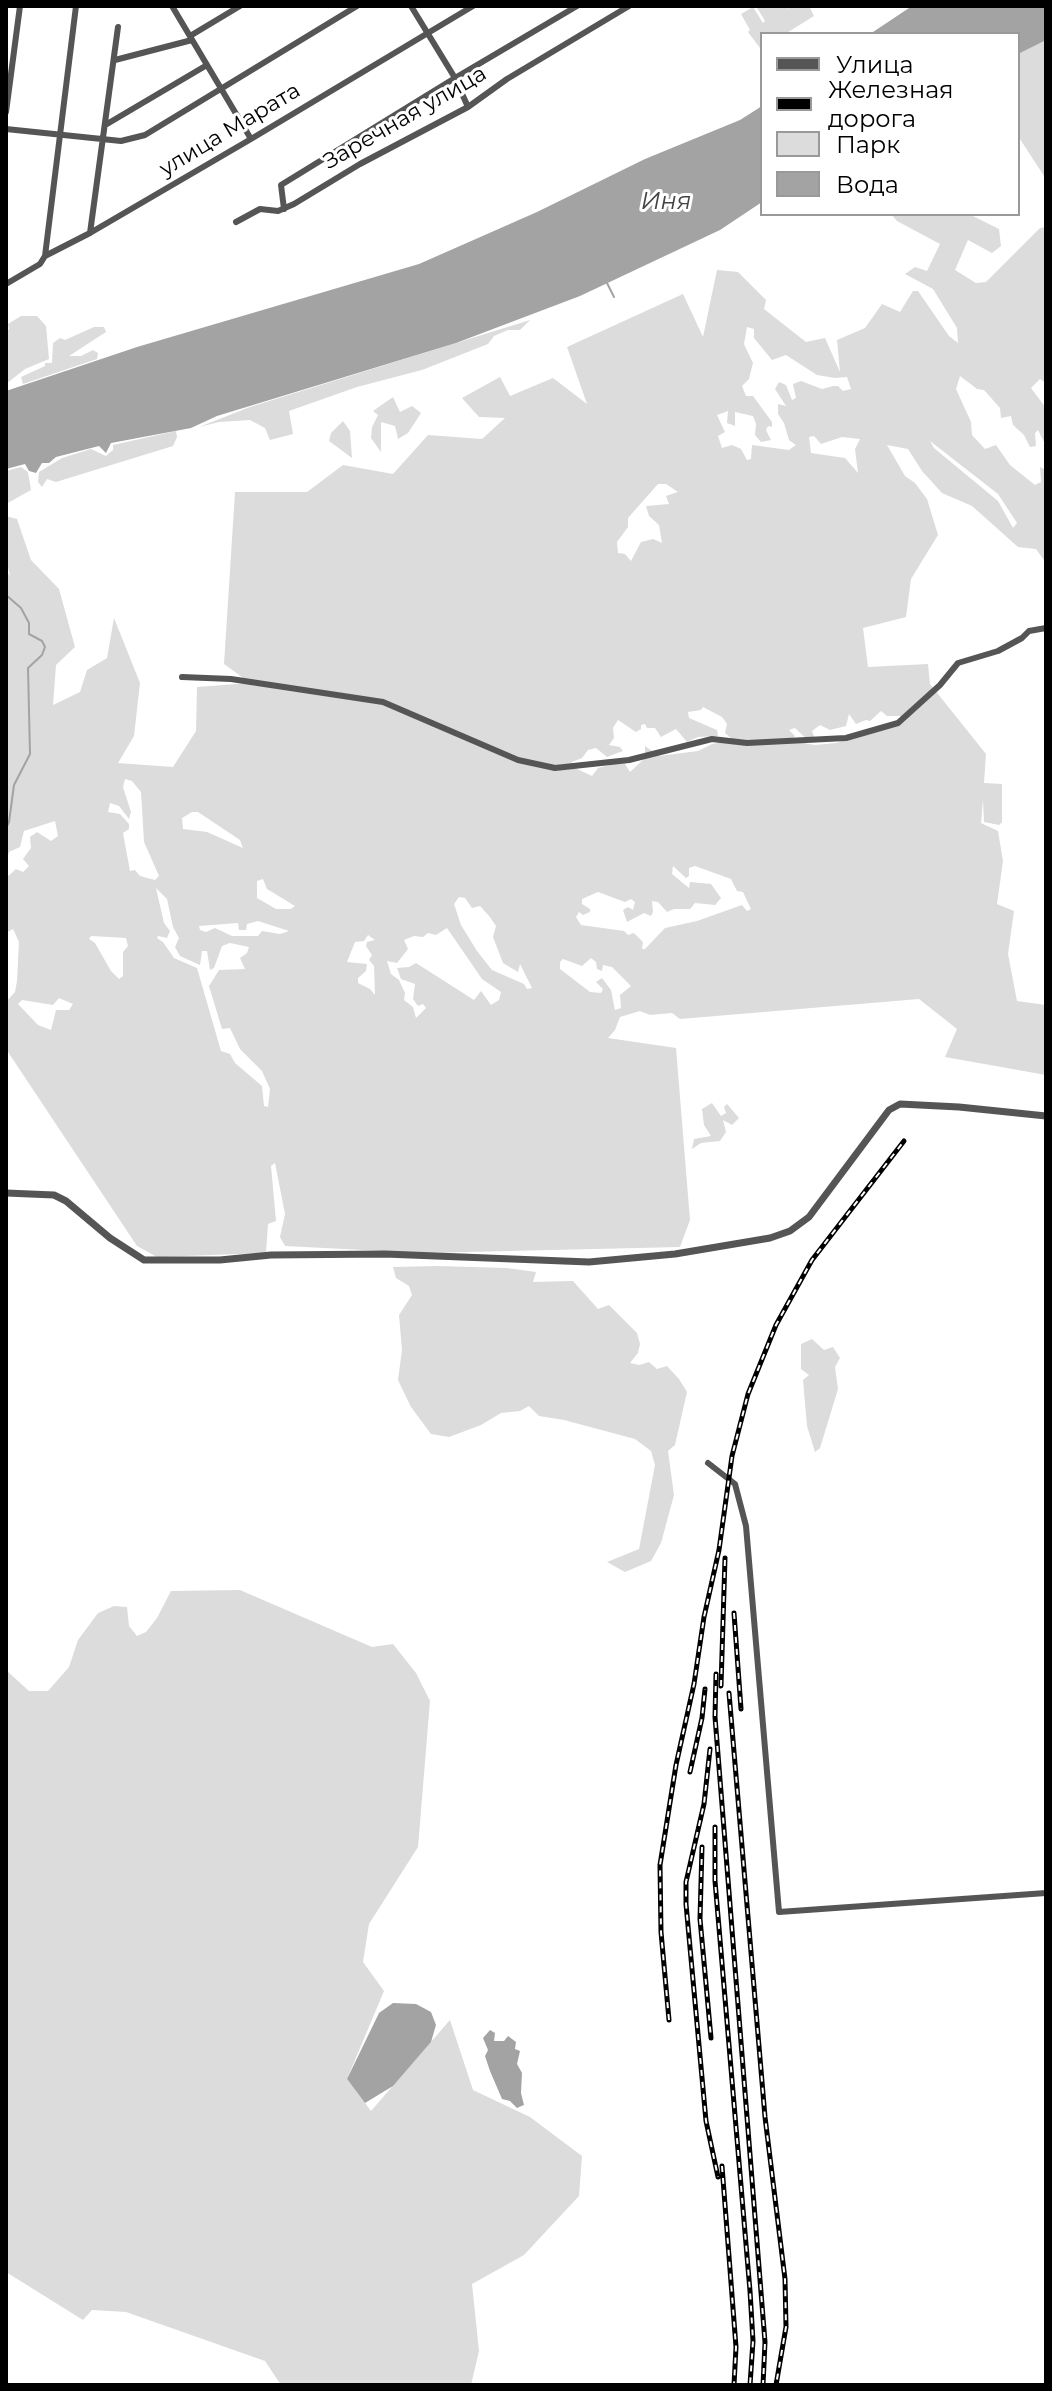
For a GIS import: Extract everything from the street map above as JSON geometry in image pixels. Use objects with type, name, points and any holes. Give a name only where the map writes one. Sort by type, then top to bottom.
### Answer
[{"type":"street","points":[[6,112],[20,6]]},
{"type":"street","points":[[45,256],[76,6]]},
{"type":"street","points":[[172,6],[251,139]]},
{"type":"street","points":[[115,60],[191,38],[240,6]]},
{"type":"street","points":[[6,129],[121,141],[145,135],[357,6]]},
{"type":"street","points":[[411,6],[455,78],[468,107]]},
{"type":"street","name":"улица Марата","points":[[6,284],[40,264],[45,256],[251,139],[473,6]]},
{"type":"street","points":[[284,209],[281,185],[577,6]]},
{"type":"street","name":"Заречная улица","points":[[236,222],[260,209],[284,209],[360,164],[468,107],[507,79],[629,6]]},
{"type":"street","points":[[90,233],[118,27]]},
{"type":"street","points":[[107,124],[207,65]]},
{"type":"street","points":[[182,677],[231,679],[383,702],[518,760],[555,768],[629,760],[712,739],[747,743],[846,738],[898,723],[940,685],[958,663],[998,651],[1029,631],[1046,628]]},
{"type":"street","points":[[6,1193],[54,1195],[144,1260],[385,1254],[589,1262],[675,1254],[770,1238],[790,1231],[809,1217],[889,1110],[900,1104],[1046,1116]]},
{"type":"street","points":[[708,1463],[735,1484],[746,1526],[779,1912],[1046,1893]]},
{"type":"green space","points":[[756,6],[786,6],[788,9],[789,6],[809,6],[814,16],[788,32],[760,32],[760,48],[748,32],[750,30],[741,14],[753,7],[763,23],[765,21]]},
{"type":"green space","points":[[1046,36],[1046,179],[1020,139],[1020,51]]},
{"type":"green space","points":[[893,216],[973,216],[999,229],[1001,246],[992,253],[968,240],[955,270],[976,283],[986,282],[1040,228],[1046,227],[1046,383],[1040,379],[1031,388],[1046,408],[1046,446],[1038,430],[1035,433],[1036,446],[1030,447],[1024,435],[1013,425],[1011,416],[1001,418],[1000,408],[984,390],[977,389],[960,376],[956,389],[971,422],[972,435],[985,449],[996,445],[1010,465],[1035,485],[1041,482],[1040,467],[1046,470],[1046,563],[1036,549],[1018,547],[972,506],[942,493],[908,449],[887,445],[905,476],[927,499],[938,535],[911,579],[906,617],[863,628],[868,667],[928,664],[930,684],[986,754],[984,783],[1002,784],[1002,822],[999,825],[984,822],[983,800],[981,823],[998,831],[1003,861],[997,904],[1014,911],[1008,954],[1017,1001],[1046,1005],[1046,1075],[945,1057],[957,1029],[919,999],[680,1019],[672,1013],[650,1015],[640,1011],[620,1017],[608,1038],[676,1048],[690,1220],[680,1247],[423,1253],[285,1246],[280,1237],[285,1214],[275,1163],[271,1166],[276,1221],[268,1224],[266,1253],[157,1257],[137,1246],[6,1049],[6,1002],[15,992],[19,942],[13,929],[6,933],[6,878],[16,869],[23,872],[29,866],[23,859],[31,848],[30,837],[37,832],[51,841],[58,836],[55,821],[24,831],[20,847],[9,852],[6,863],[6,571],[10,576],[6,559],[6,516],[17,519],[31,560],[59,589],[75,647],[56,665],[53,705],[80,692],[87,670],[107,658],[114,618],[140,683],[134,736],[118,763],[173,767],[196,731],[197,687],[250,683],[224,664],[235,492],[307,492],[343,465],[393,474],[428,435],[482,439],[505,418],[479,417],[462,398],[500,377],[510,396],[553,378],[587,404],[567,347],[683,294],[703,337],[717,270],[738,272],[766,300],[764,309],[806,342],[825,338],[840,372],[837,340],[865,328],[882,304],[900,312],[913,291],[918,291],[949,336],[958,343],[957,328],[933,289],[905,274],[915,267],[927,271],[940,244]],"holes":[[[747,327],[754,329],[754,338],[772,360],[786,355],[817,375],[847,377],[851,389],[843,391],[838,386],[822,389],[801,381],[793,384],[796,398],[792,400],[786,385],[779,382],[775,389],[786,406],[778,404],[778,414],[789,440],[796,445],[789,450],[752,445],[751,459],[747,460],[741,449],[732,445],[722,448],[718,436],[725,432],[717,415],[728,411],[727,423],[735,426],[735,412],[753,416],[755,435],[761,442],[771,440],[766,430],[768,426],[772,427],[772,422],[753,396],[746,396],[742,386],[749,379],[753,363],[744,344]],[[814,436],[821,444],[842,437],[860,439],[855,449],[858,473],[845,458],[811,453],[809,437]],[[930,441],[998,494],[1017,523],[1013,528],[998,501],[934,448]],[[658,484],[666,484],[678,492],[666,496],[669,504],[646,506],[649,516],[659,525],[662,543],[653,539],[641,542],[631,561],[625,554],[618,553],[617,542],[628,527],[628,518]],[[703,707],[722,717],[727,724],[725,733],[733,740],[712,744],[698,751],[659,756],[645,746],[645,758],[630,772],[625,764],[628,760],[598,768],[592,776],[571,766],[588,750],[596,748],[607,757],[623,751],[620,747],[609,745],[618,720],[636,732],[645,724],[647,728],[655,728],[661,737],[676,729],[687,742],[698,737],[718,736],[717,730],[689,718],[688,712]],[[881,711],[887,716],[900,716],[903,721],[836,743],[815,745],[791,741],[795,736],[789,730],[795,728],[811,743],[815,739],[812,731],[820,725],[830,730],[846,726],[849,714],[856,724],[870,721]],[[125,779],[132,781],[141,792],[144,842],[159,876],[155,880],[140,876],[135,870],[130,871],[123,833],[129,829],[129,824],[120,814],[108,812],[110,803],[119,806],[129,819],[131,812],[123,787]],[[198,812],[240,840],[243,848],[207,832],[183,829],[182,818]],[[673,866],[686,878],[689,868],[695,866],[731,879],[737,891],[743,892],[751,909],[747,911],[742,905],[697,921],[665,928],[645,949],[642,949],[643,942],[634,933],[628,935],[624,931],[581,925],[576,917],[579,912],[583,915],[590,912],[582,904],[582,899],[598,892],[625,902],[631,899],[635,902],[633,910],[628,907],[623,910],[627,922],[644,913],[651,916],[652,901],[658,902],[667,912],[690,909],[695,903],[715,905],[721,898],[711,884],[690,882],[689,888],[672,874]],[[263,879],[267,889],[295,906],[276,909],[257,898],[257,881]],[[156,888],[167,899],[173,927],[179,938],[175,947],[180,956],[200,965],[202,951],[207,951],[210,970],[214,968],[222,946],[230,943],[249,947],[240,958],[245,969],[219,970],[209,986],[222,1029],[230,1028],[240,1049],[262,1071],[270,1089],[268,1107],[264,1106],[262,1086],[235,1063],[230,1054],[221,1051],[197,968],[174,958],[157,938],[167,938],[170,931],[164,923]],[[459,897],[465,898],[472,908],[480,906],[490,917],[496,926],[493,937],[503,963],[518,972],[520,964],[532,988],[527,989],[524,984],[492,970],[461,925],[454,904]],[[258,921],[289,931],[232,936],[215,928],[206,932],[199,926],[238,923],[239,930],[246,930],[247,924]],[[447,928],[482,979],[501,992],[499,1000],[491,1005],[481,991],[474,1000],[416,963],[397,968],[401,979],[415,984],[413,999],[418,1006],[423,1004],[426,1008],[416,1018],[413,1007],[404,1000],[405,993],[399,980],[391,974],[387,961],[397,963],[408,949],[404,940],[423,937],[428,933],[436,935]],[[368,935],[375,940],[367,942],[366,946],[372,955],[369,960],[374,966],[375,995],[358,983],[367,964],[347,962],[355,942],[364,941]],[[91,936],[126,938],[128,946],[123,952],[123,976],[119,979],[111,971],[95,943],[89,939]],[[591,958],[596,962],[597,969],[602,971],[603,965],[612,967],[631,986],[620,995],[621,1008],[615,1010],[611,990],[602,978],[596,982],[603,989],[601,993],[590,992],[560,969],[563,959],[582,966]],[[59,998],[73,1004],[69,1010],[56,1010],[51,1030],[38,1025],[18,1004],[22,1000],[53,1005]]]},
{"type":"green space","points":[[21,316],[37,316],[46,326],[49,359],[25,369],[6,384],[6,331],[8,324]]},
{"type":"green space","points":[[530,320],[520,330],[508,330],[494,336],[488,344],[422,370],[357,387],[289,411],[293,434],[270,440],[265,428],[250,420],[199,427],[250,407]]},
{"type":"green space","points":[[94,327],[104,327],[106,332],[69,356],[81,356],[93,350],[98,353],[97,359],[23,384],[21,377],[45,366],[45,363],[52,363],[53,343]]},
{"type":"green space","points":[[393,397],[400,412],[412,406],[421,413],[408,433],[398,439],[395,426],[381,422],[381,452],[371,438],[378,415],[373,411]]},
{"type":"green space","points":[[343,421],[350,431],[352,458],[329,441],[331,433]]},
{"type":"green space","points":[[176,431],[173,446],[56,482],[47,479],[42,487],[38,482],[39,472],[62,458],[91,449],[106,456],[113,450],[113,445]]},
{"type":"green space","points":[[21,467],[28,472],[31,490],[6,504],[6,471]]},
{"type":"green space","points":[[712,1103],[721,1116],[726,1113],[724,1107],[727,1104],[739,1118],[732,1125],[723,1120],[726,1132],[720,1141],[701,1143],[692,1149],[694,1139],[711,1136],[704,1125],[702,1109]]},
{"type":"green space","points":[[393,1267],[507,1268],[536,1272],[533,1282],[573,1281],[598,1309],[609,1305],[637,1333],[640,1344],[638,1353],[630,1363],[639,1365],[649,1362],[657,1369],[667,1366],[679,1379],[687,1392],[675,1445],[668,1451],[674,1495],[661,1543],[651,1561],[625,1572],[607,1562],[639,1549],[655,1465],[651,1451],[635,1439],[539,1416],[529,1406],[520,1411],[501,1413],[481,1425],[449,1437],[431,1434],[411,1407],[398,1380],[402,1350],[399,1315],[412,1295],[409,1286],[396,1278]]},
{"type":"green space","points":[[812,1339],[824,1350],[833,1347],[840,1358],[835,1367],[838,1389],[820,1448],[815,1452],[807,1426],[803,1380],[809,1375],[801,1369],[801,1344]]},
{"type":"green space","points":[[240,1590],[372,1647],[393,1644],[416,1673],[430,1701],[418,1847],[369,1924],[363,1962],[384,1991],[347,2079],[371,2111],[450,2020],[473,2090],[530,2117],[582,2156],[579,2196],[524,2255],[472,2284],[479,2351],[471,2385],[281,2385],[265,2361],[126,2312],[92,2310],[83,2320],[6,2272],[6,1670],[29,1691],[48,1691],[69,1667],[78,1640],[98,1613],[114,1606],[127,1607],[129,1626],[137,1636],[146,1632],[157,1618],[171,1591]]},
{"type":"water","points":[[912,6],[1046,6],[1046,40],[1020,53],[1020,32],[873,32]]},
{"type":"water","name":"Иня","points":[[760,107],[760,203],[720,230],[580,296],[456,343],[217,416],[191,428],[111,443],[106,453],[99,446],[56,457],[49,463],[42,463],[36,473],[29,471],[25,464],[6,469],[6,391],[137,347],[419,264],[537,212],[645,159],[740,120]]},
{"type":"water","points":[[393,2003],[416,2004],[431,2012],[436,2025],[431,2042],[393,2086],[365,2103],[347,2079],[379,2013]]},
{"type":"water","points":[[490,2030],[495,2033],[494,2041],[504,2041],[508,2036],[516,2042],[515,2049],[520,2051],[517,2064],[522,2073],[524,2105],[517,2108],[510,2101],[502,2099],[490,2071],[485,2056],[488,2050],[483,2038]]},
{"type":"waterway","points":[[607,283],[614,297]]},
{"type":"waterway","points":[[6,595],[21,608],[29,623],[29,634],[42,641],[45,647],[42,655],[28,668],[30,754],[14,785],[6,828]]},
{"type":"railway","points":[[669,2020],[661,1932],[660,1865],[676,1765],[719,1550],[732,1456],[748,1394],[776,1325],[812,1260],[904,1141]]},
{"type":"railway","points":[[721,1686],[725,1558]]},
{"type":"railway","points":[[734,1613],[741,1709]]},
{"type":"railway","points":[[716,1674],[715,1717],[765,2342],[763,2385]]},
{"type":"railway","points":[[690,1772],[705,1689]]},
{"type":"railway","points":[[729,1693],[765,2117],[785,2279],[786,2327],[776,2385]]},
{"type":"railway","points":[[710,1749],[704,1804],[686,1882],[686,1904],[706,2121],[718,2177]]},
{"type":"railway","points":[[715,1827],[715,1881],[750,2291],[753,2341],[750,2385]]},
{"type":"railway","points":[[702,1847],[700,1919],[711,2038]]},
{"type":"railway","points":[[722,2166],[736,2347],[734,2385]]}]
